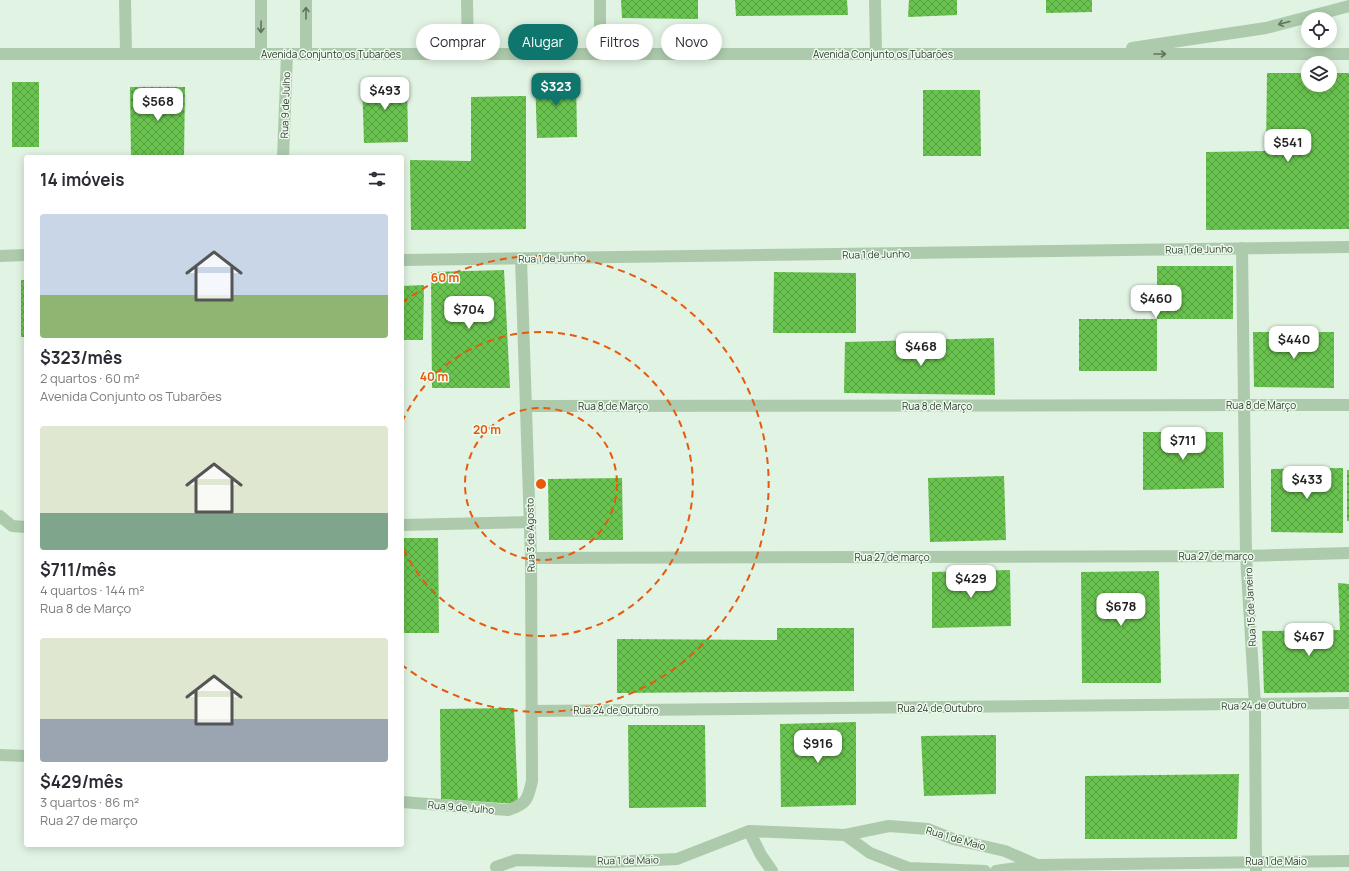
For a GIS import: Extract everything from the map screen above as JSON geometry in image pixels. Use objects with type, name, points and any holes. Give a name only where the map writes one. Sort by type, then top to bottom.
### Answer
[{"type":"street","points":[[125,0],[126,54]]},
{"type":"street","points":[[261,0],[261,54]]},
{"type":"street","points":[[306,0],[306,54]]},
{"type":"street","points":[[467,0],[467,24]]},
{"type":"street","points":[[600,0],[600,24]]},
{"type":"street","points":[[875,0],[876,54]]},
{"type":"street","points":[[1093,54],[1266,28],[1349,6]]},
{"type":"street","name":"Avenida Conjunto os Tubarões","points":[[0,54],[416,54]]},
{"type":"street","name":"Rua 9 de Julho","points":[[283,155],[287,54]]},
{"type":"street","name":"Avenida Conjunto os Tubarões","points":[[500,54],[586,54]]},
{"type":"street","name":"Avenida Conjunto os Tubarões","points":[[653,54],[1093,54]]},
{"type":"street","points":[[1093,54],[1349,54]]},
{"type":"street","name":"Rua 1 de Junho","points":[[404,260],[1349,247]]},
{"type":"street","name":"Rua 15 de Janeiro","points":[[1242,248],[1246,556],[1256,705],[1256,866]]},
{"type":"street","points":[[0,256],[24,255]]},
{"type":"street","name":"Rua 3 de Agosto","points":[[520,807],[528,799],[532,781],[531,558],[521,259]]},
{"type":"street","name":"Rua 8 de Março","points":[[526,406],[1244,406],[1349,404]]},
{"type":"street","points":[[0,516],[12,526],[24,527]]},
{"type":"street","points":[[404,525],[530,522]]},
{"type":"street","name":"Rua 27 de março","points":[[531,558],[1246,556],[1349,553]]},
{"type":"street","name":"Rua 24 de Outubro","points":[[531,711],[1349,703]]},
{"type":"street","points":[[0,755],[24,756]]},
{"type":"street","name":"Rua 9 de Julho","points":[[404,802],[496,810],[508,810],[520,807]]},
{"type":"street","name":"Rua 1 de Maio","points":[[496,867],[516,860],[611,862],[677,859],[749,831],[846,835],[889,826],[928,829],[953,839],[1005,851],[1037,865],[1256,866],[1349,860]]},
{"type":"street","points":[[749,831],[761,855],[772,871]]},
{"type":"street","points":[[846,835],[870,853],[909,868],[985,871]]},
{"type":"street","points":[[996,871],[1037,865]]},
{"type":"building","points":[[621,0],[698,0],[698,19],[622,18]]},
{"type":"building","points":[[735,0],[847,0],[848,15],[736,16]]},
{"type":"building","points":[[909,0],[957,0],[957,15],[908,17]]},
{"type":"building","points":[[1046,0],[1092,0],[1092,12],[1046,13]]},
{"type":"building","points":[[1267,73],[1301,73],[1301,92],[1337,92],[1337,73],[1349,73],[1349,229],[1206,230],[1206,152],[1266,151]]},
{"type":"building","points":[[576,77],[577,137],[537,138],[535,78]]},
{"type":"building","points":[[407,79],[408,142],[364,143],[362,80]]},
{"type":"building","points":[[12,82],[39,82],[39,147],[12,147]]},
{"type":"building","points":[[130,87],[185,87],[184,155],[131,155]]},
{"type":"building","points":[[923,90],[980,90],[981,156],[923,156]]},
{"type":"building","points":[[526,96],[526,229],[411,230],[410,160],[471,161],[471,97]]},
{"type":"building","points":[[1157,266],[1233,266],[1233,319],[1157,319]]},
{"type":"building","points":[[504,270],[510,388],[432,388],[431,272]]},
{"type":"building","points":[[774,272],[856,273],[856,333],[773,333]]},
{"type":"building","points":[[21,280],[24,280],[24,337],[21,337]]},
{"type":"building","points":[[424,285],[423,340],[404,340],[404,286]]},
{"type":"building","points":[[1079,319],[1157,319],[1157,371],[1079,371]]},
{"type":"building","points":[[1253,332],[1334,332],[1334,388],[1254,387]]},
{"type":"building","points":[[994,338],[995,395],[844,393],[845,342]]},
{"type":"building","points":[[1143,432],[1223,432],[1224,488],[1143,490]]},
{"type":"building","points":[[1343,468],[1343,533],[1271,532],[1271,469]]},
{"type":"building","points":[[1347,470],[1349,470],[1349,521],[1347,521]]},
{"type":"building","points":[[1004,476],[1006,540],[930,542],[928,478]]},
{"type":"building","points":[[622,478],[623,540],[549,540],[548,479]]},
{"type":"building","points":[[404,538],[438,538],[439,633],[404,633]]},
{"type":"building","points":[[1010,570],[1011,626],[932,628],[932,572]]},
{"type":"building","points":[[1159,571],[1161,683],[1082,683],[1081,572]]},
{"type":"building","points":[[1338,583],[1349,584],[1349,692],[1264,693],[1262,631],[1340,630]]},
{"type":"building","points":[[777,628],[854,628],[854,691],[617,693],[617,639],[777,640]]},
{"type":"building","points":[[514,708],[518,804],[441,799],[440,709]]},
{"type":"building","points":[[856,722],[856,805],[781,807],[780,724]]},
{"type":"building","points":[[628,725],[705,725],[706,807],[629,808]]},
{"type":"building","points":[[996,735],[996,794],[924,796],[921,736]]},
{"type":"building","points":[[1239,774],[1237,839],[1085,839],[1085,776]]}]
